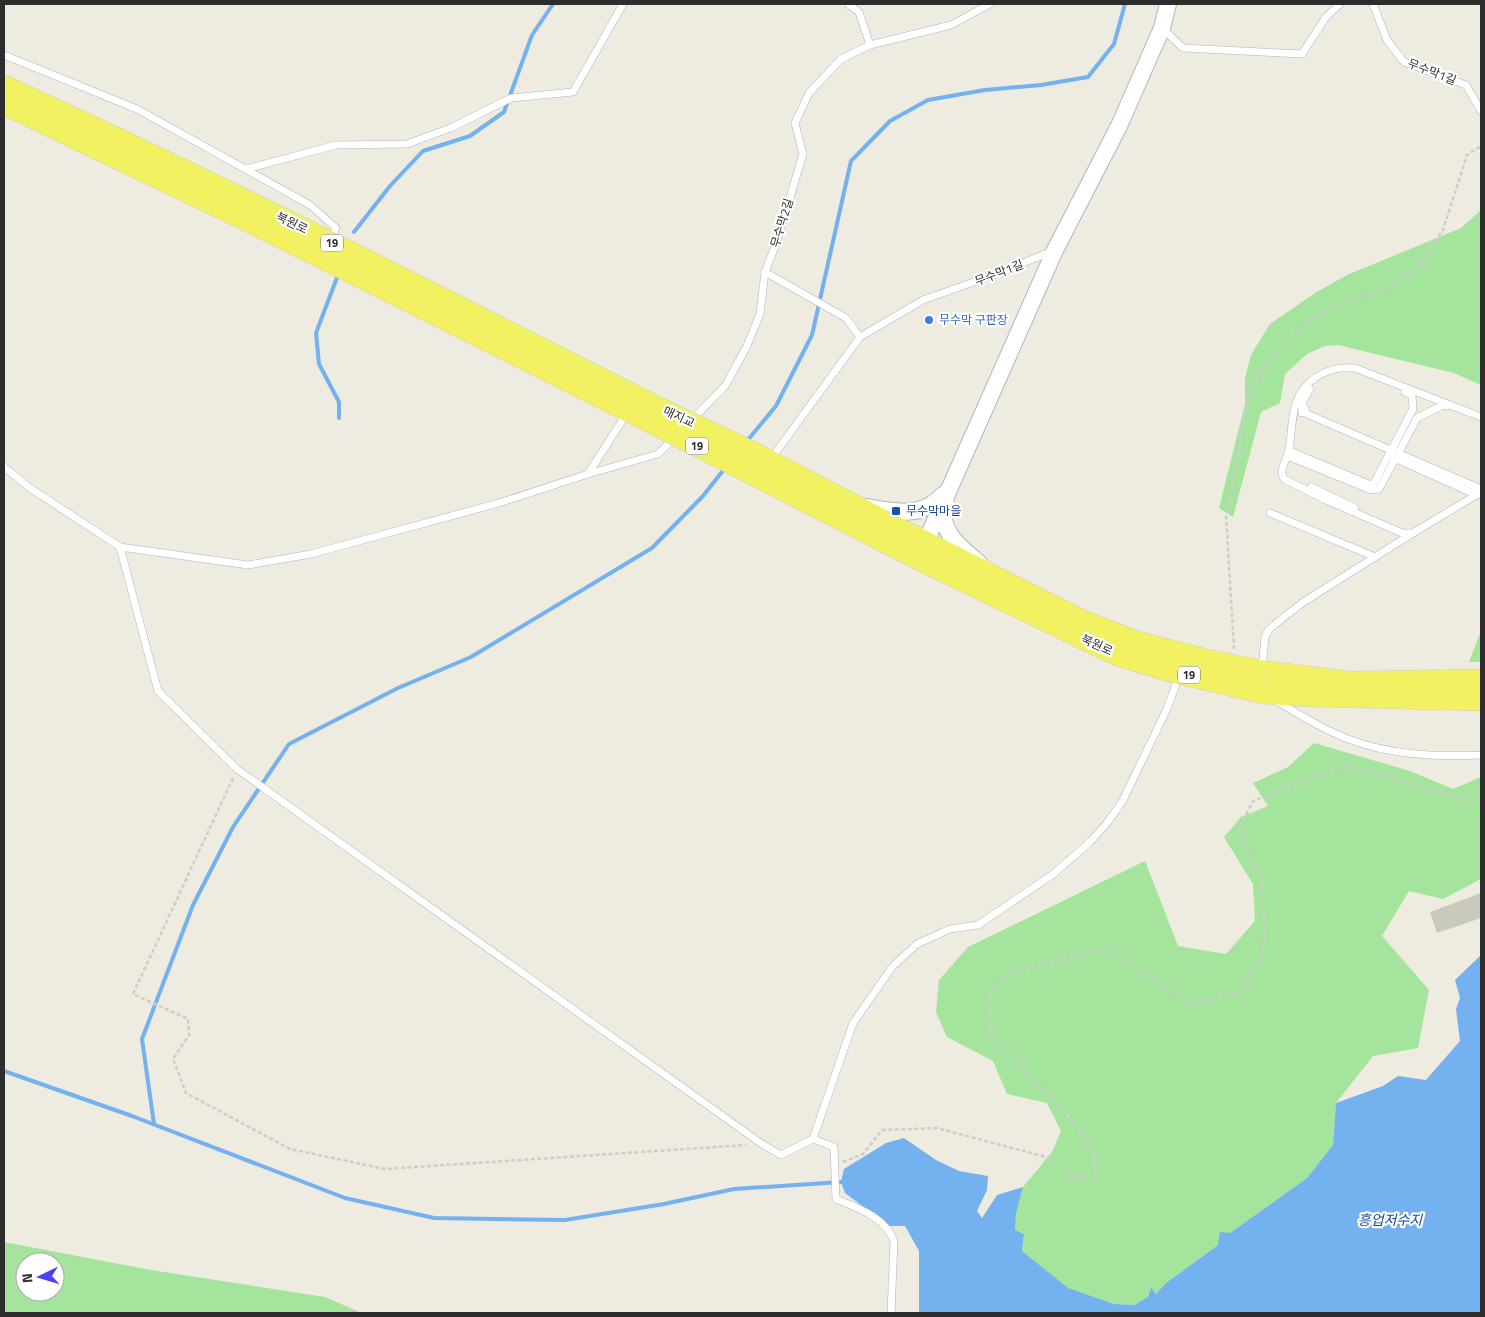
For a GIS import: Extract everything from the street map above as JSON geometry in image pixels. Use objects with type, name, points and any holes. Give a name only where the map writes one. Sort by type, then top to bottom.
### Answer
[{"type":"main road","name":"북원로","points":[[4,86],[95,127],[330,242],[632,404]]},
{"type":"main road","name":"북원로","points":[[4,104],[653,414]]},
{"type":"main road","name":"매지교","points":[[653,414],[756,461]]},
{"type":"main road","name":"북원로","points":[[756,461],[854,505],[922,551],[989,572],[1079,618],[1137,642],[1203,660],[1261,672],[1349,682],[1481,680]]},
{"type":"main road","name":"북원로","points":[[756,461],[1117,654],[1179,674],[1263,693],[1307,696],[1481,700]]},
{"type":"street","points":[[922,551],[1055,250],[1119,126],[1162,28],[1168,4]]},
{"type":"street","points":[[854,505],[915,512],[929,507],[948,491]]},
{"type":"street","points":[[948,491],[944,518],[948,530],[956,542],[989,572]]},
{"type":"lane","points":[[246,169],[336,145],[407,144],[453,127],[511,98],[573,92],[623,4]]},
{"type":"lane","points":[[848,4],[859,12],[870,45]]},
{"type":"lane","name":"무수막2길","points":[[588,474],[658,454],[725,386],[746,348],[760,314],[765,272],[776,244],[803,154],[795,123],[809,93],[841,59],[870,45],[951,24],[990,4]]},
{"type":"lane","points":[[1162,28],[1183,48],[1302,54],[1326,17],[1340,4]]},
{"type":"lane","name":"무수막1길","points":[[1372,4],[1388,40],[1404,62],[1466,85],[1481,111]]},
{"type":"lane","points":[[4,55],[137,109],[310,205],[336,228],[330,242]]},
{"type":"lane","name":"무수막1길","points":[[756,461],[860,337],[923,300],[999,273],[1055,250]]},
{"type":"lane","points":[[765,272],[804,296],[846,318],[860,337]]},
{"type":"lane","points":[[1413,533],[1402,533],[1326,500],[1284,479],[1282,470],[1289,452],[1294,414],[1310,383],[1326,371],[1344,367],[1355,368],[1481,418]]},
{"type":"lane","points":[[1394,454],[1413,409],[1412,395],[1353,371],[1344,370],[1320,378],[1312,384],[1301,399],[1291,454],[1285,470],[1289,478],[1408,533],[1413,533]]},
{"type":"lane","points":[[1301,399],[1302,413]]},
{"type":"lane","points":[[1301,399],[1307,414],[1479,491]]},
{"type":"lane","points":[[4,467],[30,488],[120,547],[248,565],[311,554],[499,503],[588,474],[632,404]]},
{"type":"lane","points":[[1291,454],[1371,485],[1376,481],[1417,418],[1443,405],[1481,418]]},
{"type":"lane","points":[[1261,672],[1265,637],[1274,625],[1302,603],[1479,491]]},
{"type":"lane","points":[[1270,513],[1375,557]]},
{"type":"lane","points":[[120,547],[158,691],[237,769],[780,1155],[814,1139],[853,1023],[893,966],[917,944],[950,929],[978,925],[1052,875],[1090,842],[1107,823],[1122,802],[1167,709],[1179,674]]},
{"type":"lane","points":[[1263,693],[1303,717],[1346,739],[1371,747],[1412,754],[1481,755]]},
{"type":"lane","points":[[814,1139],[834,1147],[836,1199],[864,1210],[890,1231],[894,1241],[891,1313]]},
{"type":"path","points":[[834,1167],[863,1154],[882,1130],[937,1128],[1050,1158],[1070,1178],[1094,1177],[1093,1153],[1077,1126],[989,1032],[989,991],[1011,973],[1108,948],[1191,1004],[1239,992],[1262,959],[1265,928],[1260,873],[1237,832],[1253,801],[1346,765],[1481,804]]},
{"type":"path","points":[[237,769],[133,994],[188,1019],[189,1035],[173,1059],[186,1093],[290,1149],[385,1169],[762,1144]]},
{"type":"green space","points":[[1481,210],[1481,385],[1454,373],[1338,345],[1325,346],[1307,354],[1285,374],[1280,403],[1261,412],[1233,517],[1219,508],[1245,404],[1245,378],[1251,355],[1270,324],[1315,293],[1347,275],[1461,228]]},
{"type":"green space","points":[[1481,631],[1481,662],[1469,662]]},
{"type":"green space","points":[[1314,743],[1410,771],[1453,789],[1481,777],[1481,879],[1443,899],[1409,891],[1382,936],[1429,990],[1418,1048],[1373,1056],[1336,1103],[1333,1145],[1307,1178],[1230,1233],[1218,1245],[1166,1283],[1156,1294],[1151,1287],[1148,1297],[1134,1305],[1114,1304],[1067,1288],[1022,1251],[1024,1234],[1015,1230],[1016,1214],[1023,1187],[1052,1152],[1061,1131],[1047,1103],[1007,1094],[993,1061],[947,1037],[936,1012],[939,980],[968,947],[1145,861],[1178,946],[1226,954],[1255,921],[1253,884],[1224,837],[1241,817],[1268,806],[1253,783],[1288,767]]},
{"type":"green space","points":[[4,1242],[56,1252],[15,1252],[15,1302],[65,1302],[65,1254],[151,1270],[325,1297],[362,1313],[4,1313]]},
{"type":"water","name":"흥업저수지","points":[[1481,955],[1481,1313],[919,1313],[919,1251],[905,1226],[889,1226],[845,1193],[841,1182],[844,1169],[886,1143],[904,1138],[936,1160],[959,1171],[988,1176],[987,1190],[977,1211],[982,1218],[997,1195],[1023,1187],[1016,1214],[1015,1230],[1024,1234],[1022,1251],[1068,1288],[1114,1304],[1134,1305],[1148,1297],[1151,1287],[1156,1294],[1166,1283],[1218,1245],[1220,1232],[1230,1233],[1307,1178],[1333,1145],[1336,1103],[1383,1086],[1398,1076],[1426,1080],[1460,1041],[1456,1009],[1460,998],[1455,980]]},
{"type":"building","points":[[1481,893],[1481,918],[1437,933],[1430,912]]},
{"type":"waterway","points":[[354,232],[390,186],[423,151],[470,136],[504,112],[532,35],[553,4]]},
{"type":"waterway","points":[[747,441],[776,406],[812,335],[851,161],[890,121],[928,100],[985,90],[1041,85],[1088,77],[1114,44],[1125,4]]},
{"type":"waterway","points":[[338,275],[316,333],[319,364],[339,402],[339,418]]},
{"type":"waterway","points":[[154,1124],[142,1039],[193,905],[233,827],[289,744],[398,688],[471,657],[652,548],[703,496],[725,468]]},
{"type":"waterway","points":[[4,1071],[132,1116],[345,1198],[434,1218],[565,1220],[664,1204],[734,1189],[841,1182]]},
{"type":"place","name":"무수막 구판장","points":[[929,320]]},
{"type":"place","name":"무수막마을","points":[[896,511]]}]
